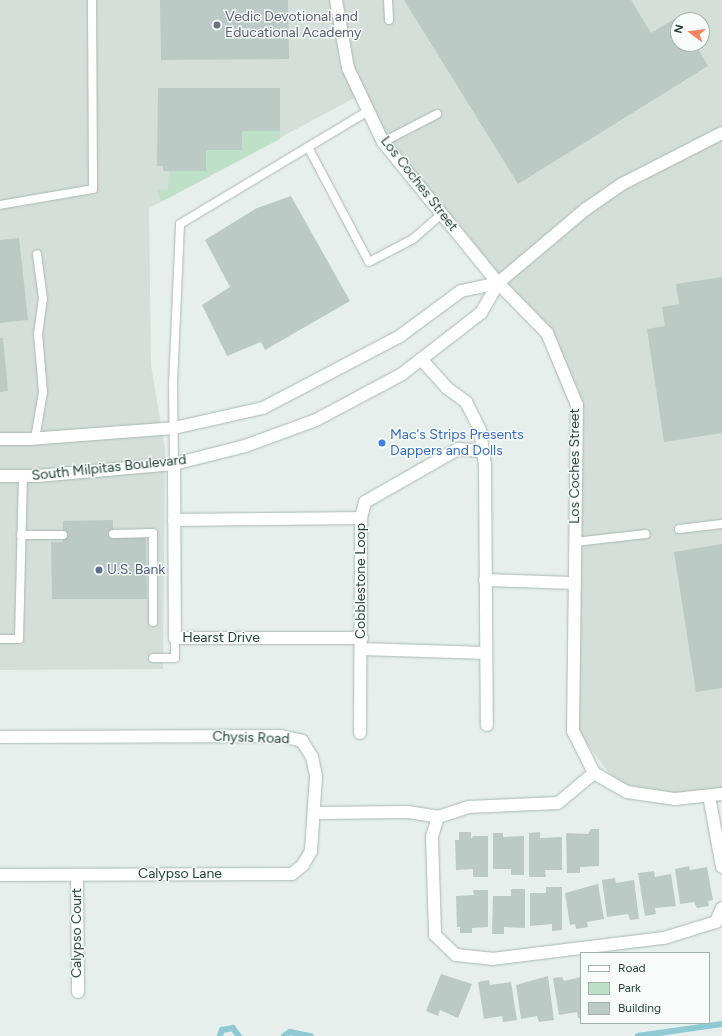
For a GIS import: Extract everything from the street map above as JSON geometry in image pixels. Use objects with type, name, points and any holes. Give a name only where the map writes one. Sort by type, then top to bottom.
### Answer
[{"type":"street","name":"Los Coches Street","points":[[336,0],[348,68],[383,142],[498,283],[547,333],[577,405],[573,731],[594,773]]},
{"type":"street","name":"South Milpitas Boulevard","points":[[0,476],[23,476],[174,464],[245,446],[316,420],[402,374],[481,314],[498,283],[586,209],[622,184],[722,133]]},
{"type":"street","name":"South Milpitas Boulevard","points":[[0,439],[35,439],[174,428],[263,408],[400,336],[461,291],[498,283]]},
{"type":"street","points":[[421,359],[447,388],[466,402],[480,430],[483,451],[487,725]]},
{"type":"street","name":"Cobblestone Loop","points":[[360,733],[362,643],[361,518],[365,502],[458,449],[483,451]]},
{"type":"street","name":"Hearst Drive","points":[[174,464],[174,638],[362,643]]},
{"type":"street","points":[[174,520],[361,518]]},
{"type":"street","points":[[485,580],[574,583]]},
{"type":"street","name":"Cobblestone Loop","points":[[362,643],[486,653]]},
{"type":"street","name":"Chysis Road","points":[[0,737],[280,736],[302,741],[312,757],[316,776],[316,813]]},
{"type":"street","points":[[316,813],[408,812],[438,817],[469,807],[558,804],[594,773],[627,792],[675,800],[722,794]]},
{"type":"street","points":[[709,796],[722,867]]},
{"type":"street","name":"Calypso Lane","points":[[0,875],[292,874],[303,865],[311,852],[316,813]]},
{"type":"street","points":[[438,817],[432,837],[435,935],[456,955],[492,959],[664,938],[716,922],[722,908]]},
{"type":"street","name":"Calypso Court","points":[[77,875],[78,992]]},
{"type":"lane","points":[[0,205],[93,189],[92,0]]},
{"type":"lane","points":[[388,0],[389,20]]},
{"type":"lane","points":[[174,464],[180,224],[368,111]]},
{"type":"lane","points":[[383,142],[437,114]]},
{"type":"lane","points":[[308,147],[369,262],[413,239],[442,214]]},
{"type":"lane","points":[[35,439],[43,392],[38,334],[43,299],[37,254]]},
{"type":"lane","points":[[0,639],[19,639],[23,476]]},
{"type":"lane","points":[[679,529],[722,524]]},
{"type":"lane","points":[[113,534],[152,533],[153,622]]},
{"type":"lane","points":[[575,542],[646,534]]},
{"type":"lane","points":[[21,535],[63,535]]},
{"type":"lane","points":[[154,658],[175,658],[174,638]]},
{"type":"shaded area","points":[[0,0],[722,0],[722,789],[629,799],[577,731],[570,406],[540,333],[356,97],[149,208],[151,365],[165,449],[163,669],[0,670]]},
{"type":"green space","points":[[242,131],[280,131],[280,139],[161,202],[157,190],[168,190],[169,171],[206,150],[242,150]]},
{"type":"building","points":[[160,0],[288,0],[289,59],[161,60]]},
{"type":"building","points":[[404,0],[631,0],[651,33],[670,22],[670,52],[700,52],[708,66],[518,184]]},
{"type":"building","points":[[158,88],[280,88],[280,131],[242,131],[242,150],[206,150],[206,171],[163,171],[163,166],[157,166]]},
{"type":"building","points":[[291,196],[350,301],[265,350],[261,342],[227,356],[202,305],[230,287],[205,240],[257,208]]},
{"type":"building","points":[[19,238],[28,320],[0,323],[0,240]]},
{"type":"building","points":[[722,277],[722,433],[664,442],[647,329],[665,326],[662,307],[679,304],[676,284]]},
{"type":"building","points":[[0,338],[3,338],[8,391],[0,392]]},
{"type":"building","name":"U.S. Bank","points":[[113,520],[113,538],[146,538],[147,599],[52,599],[51,542],[63,542],[63,521]]},
{"type":"building","points":[[722,544],[722,688],[696,692],[674,552]]},
{"type":"building","points":[[591,829],[599,829],[599,866],[580,867],[580,873],[567,873],[566,833],[588,834]]},
{"type":"building","points":[[459,832],[471,832],[471,839],[473,836],[488,836],[488,877],[473,877],[473,869],[456,870],[455,840],[459,840]]},
{"type":"building","points":[[540,832],[540,838],[562,837],[562,870],[545,870],[546,877],[529,877],[529,833]]},
{"type":"building","points":[[493,833],[503,833],[503,837],[524,836],[524,875],[511,875],[511,869],[493,869]]},
{"type":"building","points":[[689,866],[690,870],[707,867],[713,900],[708,901],[709,906],[697,908],[694,902],[680,904],[675,869]]},
{"type":"building","points":[[654,871],[655,877],[671,874],[676,906],[655,908],[656,914],[645,916],[638,873]]},
{"type":"building","points":[[615,878],[616,883],[634,880],[639,919],[630,920],[628,914],[607,917],[602,880]]},
{"type":"building","points":[[598,884],[604,919],[587,922],[588,927],[576,929],[575,924],[570,925],[565,893]]},
{"type":"building","points":[[546,887],[562,887],[562,930],[552,931],[552,924],[530,926],[530,893],[546,893]]},
{"type":"building","points":[[511,889],[525,889],[525,928],[504,927],[504,934],[492,934],[493,896],[511,896]]},
{"type":"building","points":[[473,890],[488,890],[488,927],[472,928],[472,933],[460,933],[460,927],[457,927],[456,896],[474,895]]},
{"type":"building","points":[[441,974],[472,984],[458,1018],[440,1010],[438,1016],[426,1011]]},
{"type":"building","points":[[548,976],[554,1020],[539,1022],[537,1016],[521,1019],[516,985]]},
{"type":"building","points":[[562,977],[564,981],[580,977],[580,1018],[578,1018],[577,1012],[559,1015],[553,978]]},
{"type":"building","points":[[489,980],[490,985],[511,982],[517,1020],[503,1022],[502,1016],[484,1019],[478,982]]},
{"type":"waterway","points":[[638,1036],[722,1024]]},
{"type":"waterway","points":[[220,1036],[222,1030],[233,1028],[239,1036]]},
{"type":"waterway","points":[[284,1036],[290,1032],[311,1036]]},
{"type":"place","name":"Vedic Devotional and Educational Academy","points":[[217,25]]},
{"type":"place","name":"Mac's Strips Presents Dappers and Dolls","points":[[382,443]]},
{"type":"place","name":"U.S. Bank","points":[[99,570]]}]
